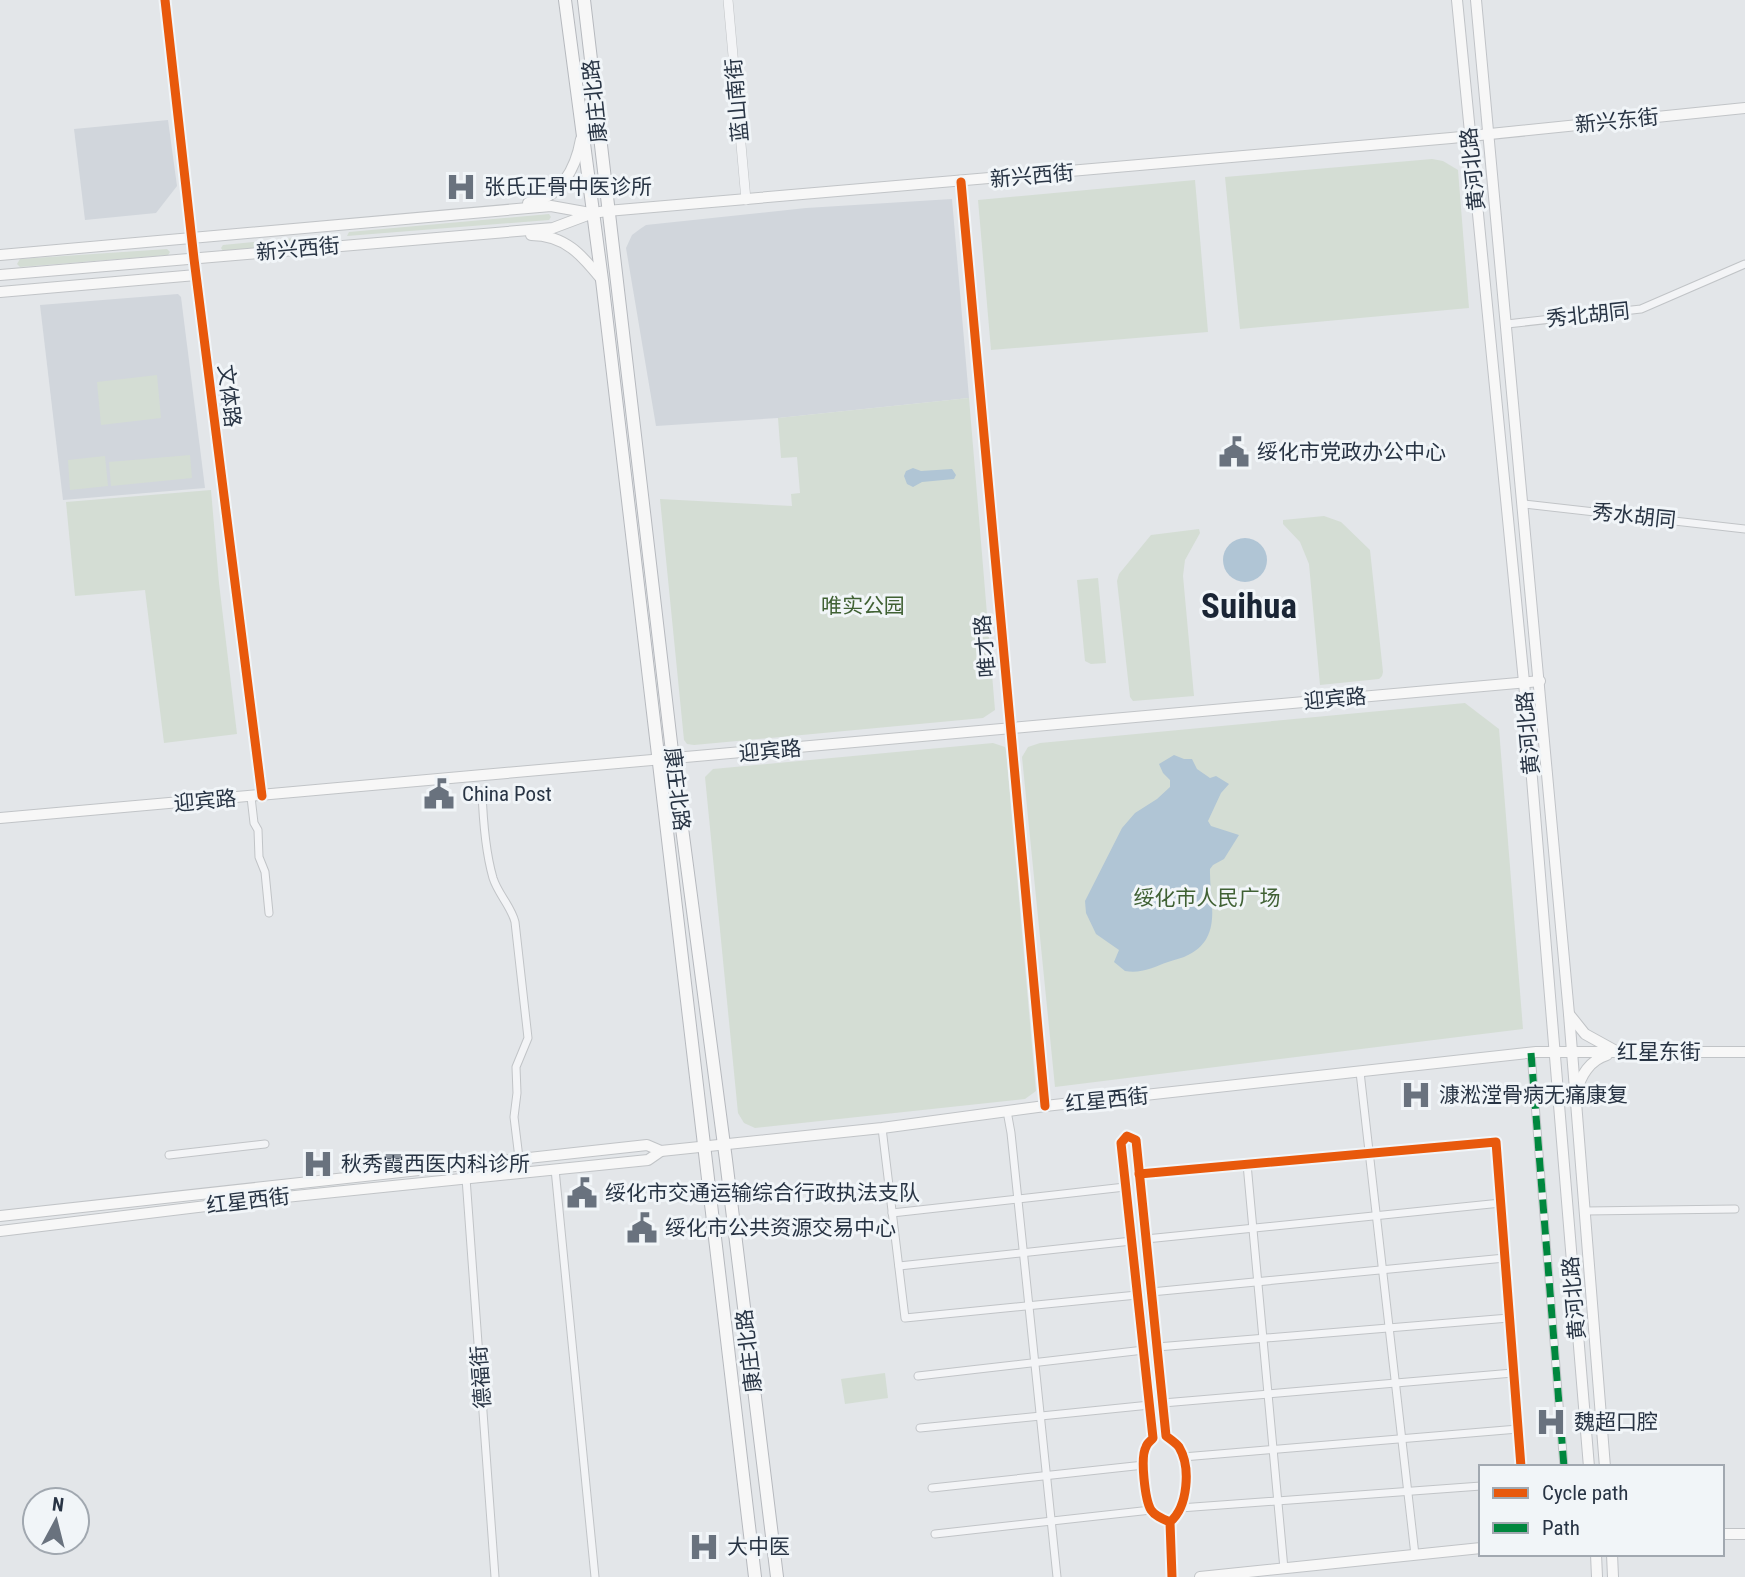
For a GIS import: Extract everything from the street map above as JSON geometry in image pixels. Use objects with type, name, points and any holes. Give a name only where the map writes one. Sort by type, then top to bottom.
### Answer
[{"type":"highway","name":"康庄北路","points":[[565,0],[602,280],[755,1577]]},
{"type":"highway","name":"康庄北路","points":[[584,0],[673,760],[777,1577]]},
{"type":"main road","name":"黄河北路","points":[[1457,0],[1524,682],[1589,1465]]},
{"type":"main road","name":"黄河北路","points":[[1476,0],[1540,681],[1586,1211],[1605,1465]]},
{"type":"main road","name":"新兴东街","points":[[1470,136],[1745,108]]},
{"type":"main road","points":[[459,215],[482,207],[533,202],[551,194],[573,168],[582,133]]},
{"type":"main road","name":"新兴西街","points":[[5,274],[553,228],[593,213],[607,211],[1470,136]]},
{"type":"main road","name":"新兴西街","points":[[4,254],[551,206],[593,213]]},
{"type":"main road","points":[[337,225],[339,245]]},
{"type":"main road","points":[[462,234],[490,238],[535,235],[552,237],[574,248],[602,280]]},
{"type":"main road","points":[[4,254],[5,274]]},
{"type":"main road","points":[[0,292],[196,275]]},
{"type":"main road","name":"迎宾路","points":[[0,818],[1540,681]]},
{"type":"main road","points":[[1569,1014],[1579,1029],[1592,1040],[1623,1052]]},
{"type":"main road","name":"红星东街","points":[[1555,1052],[1745,1052]]},
{"type":"main road","name":"红星西街","points":[[0,1216],[647,1145],[661,1151],[724,1145],[882,1128],[1045,1106],[1555,1052]]},
{"type":"main road","points":[[1576,1098],[1582,1076],[1594,1061],[1623,1052]]},
{"type":"main road","name":"红星西街","points":[[0,1231],[266,1199],[648,1160],[661,1151]]},
{"type":"main road","points":[[464,1164],[466,1178]]},
{"type":"main road","points":[[264,1186],[266,1199]]},
{"type":"main road","points":[[61,1209],[63,1223]]},
{"type":"main road","points":[[1724,1534],[1745,1534]]},
{"type":"main road","points":[[1200,1577],[1479,1548]]},
{"type":"main road","points":[[1596,1556],[1597,1577]]},
{"type":"main road","points":[[1612,1556],[1614,1577]]},
{"type":"street","name":"文体路","points":[[165,0],[256,796]]},
{"type":"street","name":"蓝山南街","points":[[728,0],[746,200]]},
{"type":"street","name":"唯才路","points":[[961,182],[1045,1106]]},
{"type":"street","name":"秀北胡同","points":[[1507,324],[1641,309],[1745,264]]},
{"type":"street","name":"秀水胡同","points":[[1524,504],[1745,529]]},
{"type":"street","points":[[482,791],[484,828],[494,881],[512,910],[516,922],[523,990],[527,1038],[516,1067],[514,1117],[519,1158]]},
{"type":"street","points":[[256,796],[254,823],[258,830],[269,913]]},
{"type":"street","points":[[1531,1053],[1564,1465]]},
{"type":"street","points":[[1360,1072],[1415,1555]]},
{"type":"street","points":[[1007,1111],[1057,1577]]},
{"type":"street","points":[[882,1128],[905,1318],[1138,1295]]},
{"type":"street","points":[[1127,1136],[1136,1140],[1166,1436],[1178,1445],[1186,1469],[1180,1508],[1170,1522],[1151,1510],[1146,1493],[1145,1447],[1153,1438],[1121,1143],[1127,1136]]},
{"type":"street","points":[[1139,1174],[1496,1142],[1521,1465]]},
{"type":"street","points":[[169,1155],[265,1144]]},
{"type":"street","points":[[1247,1164],[1284,1569]]},
{"type":"street","points":[[555,1169],[595,1577]]},
{"type":"street","name":"德福街","points":[[466,1178],[495,1577]]},
{"type":"street","points":[[892,1213],[1125,1187]]},
{"type":"street","points":[[1146,1239],[1501,1203]]},
{"type":"street","points":[[1586,1211],[1735,1209]]},
{"type":"street","points":[[899,1266],[1132,1241]]},
{"type":"street","points":[[1151,1292],[1505,1258]]},
{"type":"street","points":[[1157,1348],[1509,1318]]},
{"type":"street","points":[[918,1376],[1144,1350]]},
{"type":"street","points":[[1163,1403],[1513,1373]]},
{"type":"street","points":[[920,1428],[1150,1405]]},
{"type":"street","points":[[1183,1457],[1518,1429]]},
{"type":"street","points":[[932,1488],[1144,1465]]},
{"type":"street","points":[[1180,1508],[1479,1486]]},
{"type":"street","points":[[935,1534],[1151,1510]]},
{"type":"street","points":[[1170,1522],[1172,1577]]},
{"type":"shaded area","points":[[168,120],[177,186],[156,213],[85,220],[74,129]]},
{"type":"shaded area","points":[[952,199],[969,398],[778,418],[656,426],[626,248],[632,235],[646,225],[806,208]]},
{"type":"shaded area","points":[[178,294],[181,297],[205,488],[63,500],[40,305]]},
{"type":"green space","points":[[1432,159],[1443,161],[1458,170],[1469,308],[1240,329],[1225,177]]},
{"type":"green space","points":[[1195,180],[1208,332],[991,350],[978,200]]},
{"type":"green space","points":[[549,214],[549,220],[347,236],[349,232]]},
{"type":"green space","points":[[330,236],[328,240],[223,251],[221,248],[223,245]]},
{"type":"green space","points":[[167,249],[170,252],[168,255],[20,267],[17,264],[20,259]]},
{"type":"green space","points":[[157,375],[161,418],[101,425],[97,382]]},
{"type":"green space","name":"唯实公园","points":[[969,398],[995,710],[983,718],[687,744],[684,740],[660,499],[792,506],[791,494],[800,493],[797,457],[781,458],[778,418]]},
{"type":"green space","points":[[190,455],[192,478],[111,486],[109,462]]},
{"type":"green space","points":[[105,456],[108,486],[70,490],[68,460]]},
{"type":"green space","points":[[211,490],[237,734],[164,743],[145,590],[75,596],[66,502]]},
{"type":"green space","points":[[1324,516],[1341,522],[1370,550],[1383,672],[1379,679],[1320,685],[1309,564],[1300,542],[1283,524],[1283,520]]},
{"type":"green space","points":[[1199,529],[1200,533],[1185,560],[1183,576],[1194,696],[1133,701],[1130,697],[1117,581],[1119,574],[1151,535]]},
{"type":"green space","points":[[1098,578],[1106,663],[1091,664],[1085,661],[1077,580]]},
{"type":"green space","name":"绥化市人民广场","points":[[1465,703],[1499,729],[1523,1029],[1055,1087],[1022,757],[1028,747],[1040,743]]},
{"type":"green space","points":[[993,743],[1005,747],[1006,751],[1036,1091],[1025,1099],[755,1128],[744,1123],[738,1113],[705,777],[713,769]]},
{"type":"green space","points":[[885,1373],[888,1398],[845,1404],[841,1379]]},
{"type":"water","points":[[913,468],[921,471],[952,469],[956,475],[954,479],[922,482],[913,487],[907,484],[904,476],[906,471]]},
{"type":"water","points":[[1245,538],[1260,545],[1267,560],[1260,575],[1245,582],[1230,575],[1223,560],[1230,545]]},
{"type":"water","points":[[1174,755],[1192,759],[1197,769],[1210,778],[1216,776],[1229,784],[1221,793],[1208,821],[1211,826],[1239,835],[1224,859],[1210,869],[1212,919],[1205,941],[1197,950],[1184,957],[1142,971],[1125,971],[1114,962],[1119,950],[1096,934],[1086,913],[1085,901],[1122,828],[1135,813],[1170,787],[1170,780],[1159,764]]},
{"type":"marked path","points":[[1531,1053],[1564,1465]]},
{"type":"cycle path","points":[[165,0],[194,259],[262,796]]},
{"type":"cycle path","points":[[961,182],[1045,1106]]},
{"type":"cycle path","points":[[1170,1522],[1151,1510],[1144,1478],[1144,1452],[1153,1438],[1121,1143],[1127,1136],[1136,1140],[1166,1436],[1179,1447],[1185,1465],[1184,1497],[1181,1507],[1170,1522],[1172,1577]]},
{"type":"cycle path","points":[[1139,1174],[1496,1142],[1521,1465]]},
{"type":"place","name":"张氏正骨中医诊所","points":[[461,187]]},
{"type":"place","name":"绥化市党政办公中心","points":[[1234,452]]},
{"type":"place","name":"China Post","points":[[439,794]]},
{"type":"place","name":"漮淞漟骨病无痛康复","points":[[1416,1095]]},
{"type":"place","name":"秋秀霞西医内科诊所","points":[[318,1164]]},
{"type":"place","name":"绥化市交通运输综合行政执法支队","points":[[582,1193]]},
{"type":"place","name":"绥化市公共资源交易中心","points":[[642,1228]]},
{"type":"place","name":"魏超口腔","points":[[1551,1422]]},
{"type":"place","name":"大中医","points":[[704,1547]]},
{"type":"district","name":"Suihua","points":[[1249,606]]}]
